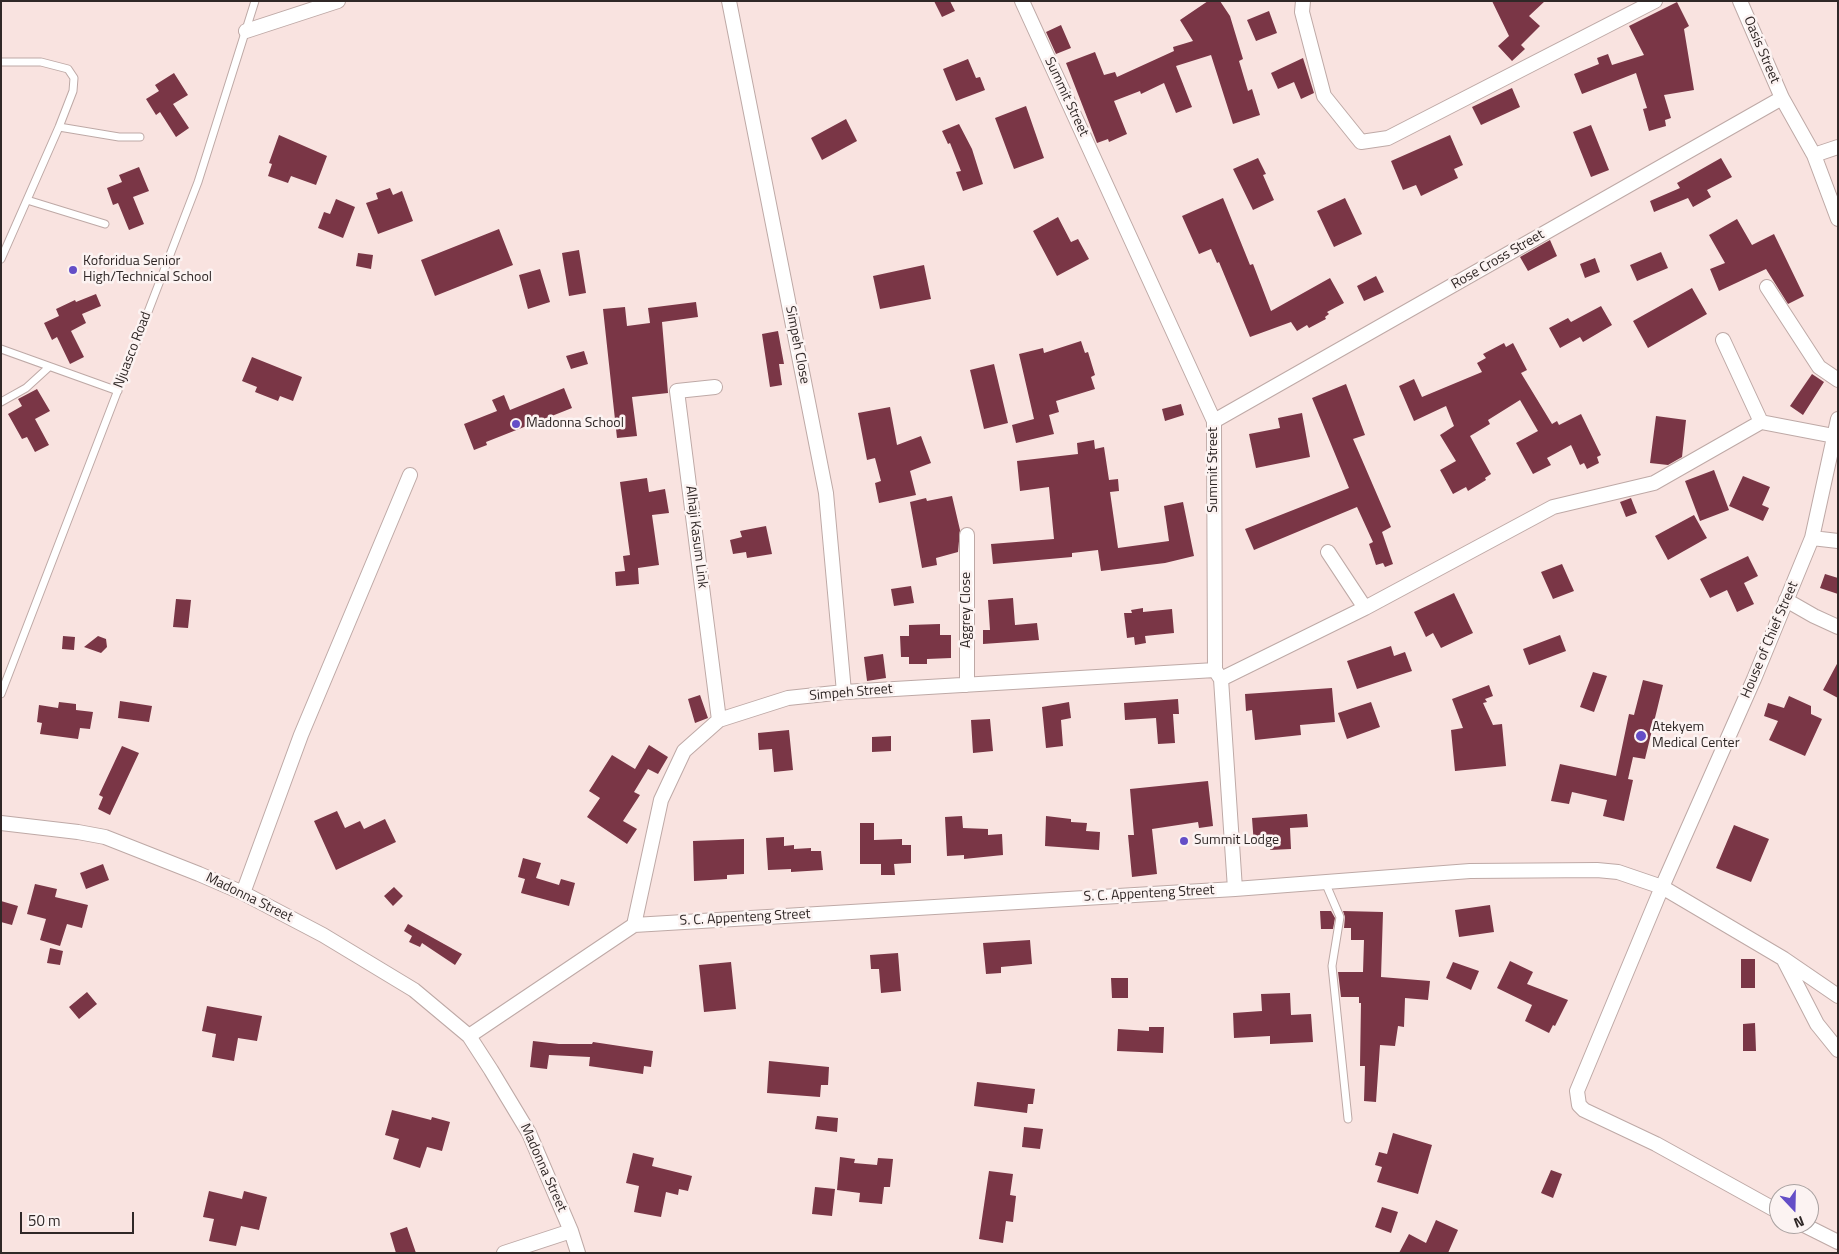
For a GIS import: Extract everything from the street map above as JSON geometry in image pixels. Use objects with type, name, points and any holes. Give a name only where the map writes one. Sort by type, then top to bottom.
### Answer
[{"type":"street","points":[[246,31],[338,1]]},
{"type":"street","name":"Simpeh Close","points":[[730,1],[826,493],[844,692]]},
{"type":"street","name":"Summit Street","points":[[1022,1],[1214,421],[1218,674],[1235,889]]},
{"type":"street","points":[[1303,1],[1302,12],[1324,96],[1361,142],[1388,138],[1655,1]]},
{"type":"street","name":"Oasis Street","points":[[1740,1],[1782,98]]},
{"type":"street","points":[[1782,98],[1814,155],[1838,219]]},
{"type":"street","name":"Rose Cross Street","points":[[1214,421],[1782,98]]},
{"type":"street","points":[[1814,155],[1838,147]]},
{"type":"street","points":[[1767,288],[1819,367],[1838,380]]},
{"type":"street","points":[[1723,340],[1761,422]]},
{"type":"street","name":"Alhaji Kasum Link","points":[[715,387],[677,392],[719,720]]},
{"type":"street","name":"House of Chief Street","points":[[1769,1206],[1656,1144],[1584,1110],[1579,1105],[1577,1092],[1662,887],[1812,538],[1838,419]]},
{"type":"street","points":[[1218,674],[1365,608],[1553,507],[1654,483],[1761,422],[1834,436]]},
{"type":"street","points":[[243,893],[301,735],[410,475]]},
{"type":"street","name":"Aggrey Close","points":[[967,535],[967,685]]},
{"type":"street","points":[[1812,538],[1838,541]]},
{"type":"street","points":[[1328,552],[1365,608]]},
{"type":"street","points":[[1786,600],[1838,627]]},
{"type":"street","name":"Simpeh Street","points":[[634,925],[662,800],[684,751],[719,720],[788,698],[844,692],[1218,674]]},
{"type":"street","name":"Madonna Street","points":[[1,823],[105,837],[243,893],[323,935],[414,990],[469,1036],[529,1133],[571,1231],[578,1253]]},
{"type":"street","name":"S. C. Appenteng Street","points":[[634,925],[1235,889],[1470,871],[1597,870],[1636,877],[1662,887]]},
{"type":"street","points":[[1662,887],[1784,959],[1838,996]]},
{"type":"street","points":[[469,1036],[634,925]]},
{"type":"street","points":[[1784,959],[1816,1024],[1838,1050]]},
{"type":"street","points":[[504,1253],[571,1231]]},
{"type":"street","points":[[1819,1232],[1838,1242]]},
{"type":"lane","name":"Njuasco Road","points":[[1,694],[198,182],[255,1]]},
{"type":"lane","points":[[1,62],[41,62],[68,68],[74,78],[73,91],[59,127],[1,259]]},
{"type":"lane","points":[[59,127],[119,137],[140,137]]},
{"type":"lane","points":[[27,200],[105,224]]},
{"type":"lane","points":[[1,349],[118,391]]},
{"type":"lane","points":[[1,402],[26,388],[49,367]]},
{"type":"lane","points":[[1325,881],[1340,917],[1332,966],[1348,1119]]},
{"type":"building","points":[[934,1],[950,1],[955,11],[942,17]]},
{"type":"building","points":[[1208,1],[1220,1],[1230,16],[1243,59],[1239,61],[1248,91],[1252,89],[1260,115],[1233,124],[1211,55],[1176,66],[1192,107],[1176,113],[1164,83],[1141,94],[1140,91],[1114,101],[1127,134],[1109,142],[1108,139],[1097,143],[1066,63],[1095,52],[1104,75],[1115,72],[1117,77],[1174,51],[1173,47],[1193,41],[1180,20]]},
{"type":"building","points":[[1492,1],[1545,1],[1529,16],[1540,26],[1521,45],[1525,49],[1512,61],[1498,46],[1509,36]]},
{"type":"building","points":[[1677,2],[1689,26],[1684,29],[1694,90],[1664,95],[1671,118],[1665,120],[1666,126],[1649,131],[1643,109],[1647,108],[1636,73],[1582,94],[1574,74],[1599,64],[1597,58],[1608,54],[1612,65],[1644,55],[1629,26]]},
{"type":"building","points":[[1269,11],[1277,33],[1256,41],[1247,20]]},
{"type":"building","points":[[1061,25],[1071,48],[1056,54],[1046,32]]},
{"type":"building","points":[[1303,58],[1314,93],[1301,99],[1294,82],[1278,89],[1271,73]]},
{"type":"building","points":[[968,59],[976,78],[980,77],[985,90],[956,101],[943,69]]},
{"type":"building","points":[[174,73],[188,95],[173,104],[189,128],[176,137],[160,112],[156,115],[146,99],[159,91],[155,85]]},
{"type":"building","points":[[1512,88],[1520,107],[1481,125],[1472,107]]},
{"type":"building","points":[[1026,106],[1044,158],[1014,169],[995,118]]},
{"type":"building","points":[[846,119],[857,141],[822,160],[811,138]]},
{"type":"building","points":[[959,124],[972,149],[983,184],[963,191],[956,172],[961,171],[950,143],[948,144],[942,131]]},
{"type":"building","points":[[1591,125],[1609,170],[1591,177],[1573,132]]},
{"type":"building","points":[[279,135],[327,156],[316,185],[291,176],[288,183],[268,176],[272,164],[269,163]]},
{"type":"building","points":[[1450,135],[1463,165],[1454,169],[1458,178],[1421,196],[1416,185],[1403,190],[1391,161]]},
{"type":"building","points":[[1258,158],[1266,174],[1263,175],[1274,200],[1253,210],[1233,169]]},
{"type":"building","points":[[1721,158],[1732,177],[1707,190],[1711,197],[1693,207],[1688,198],[1654,212],[1650,201],[1680,188],[1677,183]]},
{"type":"building","points":[[139,167],[149,191],[133,197],[144,224],[129,230],[118,203],[113,205],[107,188],[122,182],[119,175]]},
{"type":"building","points":[[390,188],[393,195],[402,191],[413,221],[378,234],[366,203],[378,199],[376,193]]},
{"type":"building","points":[[1223,198],[1250,265],[1253,264],[1271,311],[1330,278],[1344,303],[1327,312],[1329,314],[1325,317],[1326,319],[1309,328],[1307,325],[1297,331],[1291,322],[1250,337],[1219,262],[1217,263],[1211,249],[1199,254],[1182,216]]},
{"type":"building","points":[[1345,198],[1362,234],[1334,247],[1317,211]]},
{"type":"building","points":[[336,199],[355,207],[343,238],[318,228],[324,212],[330,214]]},
{"type":"building","points":[[1058,217],[1071,242],[1078,239],[1089,259],[1057,276],[1033,231]]},
{"type":"building","points":[[1737,219],[1752,245],[1774,234],[1804,296],[1788,304],[1766,269],[1719,291],[1710,269],[1725,263],[1709,235]]},
{"type":"building","points":[[499,229],[513,265],[435,296],[421,260]]},
{"type":"building","points":[[1550,240],[1557,256],[1528,271],[1520,257]]},
{"type":"building","points":[[579,250],[586,293],[569,296],[562,253]]},
{"type":"building","points":[[1661,252],[1668,268],[1637,281],[1630,265]]},
{"type":"building","points":[[358,253],[373,255],[371,269],[356,266]]},
{"type":"building","points":[[1595,258],[1600,272],[1585,278],[1580,264]]},
{"type":"building","points":[[924,265],[931,299],[880,309],[873,276]]},
{"type":"building","points":[[540,269],[550,302],[528,309],[519,275]]},
{"type":"building","points":[[1376,276],[1384,292],[1364,301],[1357,286]]},
{"type":"building","points":[[1692,288],[1707,314],[1648,348],[1633,321]]},
{"type":"building","points":[[96,294],[101,306],[82,314],[86,323],[71,331],[84,357],[70,364],[57,337],[52,340],[44,323],[59,316],[56,309],[75,300],[76,302]]},
{"type":"building","points":[[696,302],[698,317],[662,322],[668,393],[632,397],[637,436],[617,438],[603,309],[625,307],[627,326],[650,323],[648,308]]},
{"type":"building","points":[[1601,306],[1612,325],[1583,342],[1580,337],[1560,348],[1549,328],[1568,318],[1571,322]]},
{"type":"building","points":[[778,331],[784,364],[779,364],[782,385],[770,387],[762,334]]},
{"type":"building","points":[[1081,341],[1085,353],[1088,352],[1095,375],[1091,377],[1095,389],[1056,401],[1059,412],[1049,415],[1054,434],[1016,443],[1012,425],[1034,419],[1019,354],[1043,348],[1044,353]]},
{"type":"building","points":[[1504,343],[1506,347],[1513,343],[1527,370],[1521,373],[1552,424],[1557,421],[1559,425],[1581,414],[1601,455],[1597,457],[1599,463],[1587,469],[1584,463],[1580,465],[1571,445],[1547,458],[1551,465],[1533,474],[1516,443],[1538,431],[1520,400],[1488,420],[1490,424],[1470,436],[1491,474],[1485,478],[1486,480],[1468,491],[1466,487],[1453,494],[1440,470],[1456,461],[1440,435],[1454,426],[1446,406],[1414,421],[1399,386],[1414,379],[1422,397],[1482,372],[1477,363],[1486,358],[1483,354]]},
{"type":"building","points":[[584,351],[588,364],[571,369],[566,356]]},
{"type":"building","points":[[252,357],[302,377],[293,401],[280,396],[278,401],[255,392],[257,387],[242,381]]},
{"type":"building","points":[[994,364],[1008,423],[984,429],[970,370]]},
{"type":"building","points":[[1812,374],[1824,382],[1803,415],[1790,406]]},
{"type":"building","points":[[1346,384],[1365,435],[1353,439],[1391,527],[1382,532],[1393,564],[1385,567],[1383,563],[1376,565],[1369,544],[1373,542],[1357,507],[1254,550],[1245,529],[1349,488],[1312,398]]},
{"type":"building","points":[[564,388],[572,408],[486,442],[487,445],[474,450],[464,424],[497,411],[492,400],[504,395],[510,410]]},
{"type":"building","points":[[37,389],[50,411],[35,419],[49,445],[35,452],[27,437],[22,439],[8,414],[22,406],[18,399]]},
{"type":"building","points":[[1181,404],[1184,415],[1165,421],[1162,409]]},
{"type":"building","points":[[890,407],[897,445],[921,436],[931,463],[910,471],[916,495],[879,503],[875,483],[881,481],[875,458],[867,460],[858,413]]},
{"type":"building","points":[[1302,413],[1310,457],[1256,468],[1249,434],[1280,428],[1278,418]]},
{"type":"building","points":[[1656,416],[1686,420],[1682,457],[1668,465],[1650,463]]},
{"type":"building","points":[[1094,440],[1095,449],[1104,447],[1109,480],[1118,479],[1119,491],[1110,492],[1118,548],[1169,541],[1164,506],[1183,502],[1194,556],[1165,563],[1101,571],[1098,550],[1072,553],[1072,557],[993,564],[991,544],[1054,539],[1049,487],[1020,491],[1017,461],[1078,454],[1077,443]]},
{"type":"building","points":[[1714,470],[1729,510],[1700,521],[1685,481]]},
{"type":"building","points":[[1743,476],[1770,487],[1762,505],[1769,508],[1763,521],[1729,506]]},
{"type":"building","points":[[647,478],[649,492],[665,489],[669,513],[652,515],[659,565],[638,568],[639,584],[616,586],[615,572],[625,571],[623,556],[630,555],[620,482]]},
{"type":"building","points":[[952,496],[960,530],[958,552],[936,558],[937,565],[922,568],[910,502],[926,498],[927,501]]},
{"type":"building","points":[[1631,498],[1637,513],[1626,517],[1620,502]]},
{"type":"building","points":[[1694,515],[1707,538],[1668,560],[1655,536]]},
{"type":"building","points":[[766,526],[772,554],[747,558],[746,552],[733,554],[730,540],[742,537],[740,531]]},
{"type":"building","points":[[1748,556],[1758,576],[1744,583],[1754,604],[1737,612],[1727,590],[1710,598],[1700,579]]},
{"type":"building","points":[[1562,564],[1574,591],[1553,599],[1541,572]]},
{"type":"building","points":[[1825,574],[1838,578],[1838,594],[1820,588]]},
{"type":"building","points":[[911,586],[914,603],[894,606],[891,589]]},
{"type":"building","points":[[1454,593],[1473,633],[1441,648],[1433,633],[1426,637],[1414,612]]},
{"type":"building","points":[[1013,598],[1015,625],[1037,623],[1039,640],[983,644],[983,630],[990,630],[988,600]]},
{"type":"building","points":[[176,599],[191,600],[188,628],[173,627]]},
{"type":"building","points":[[1143,608],[1143,612],[1172,609],[1174,633],[1145,636],[1146,643],[1135,645],[1134,637],[1127,638],[1124,613],[1132,613],[1131,610]]},
{"type":"building","points":[[940,624],[940,635],[951,635],[951,658],[927,659],[927,664],[909,664],[909,657],[901,657],[900,636],[909,636],[909,625]]},
{"type":"building","points":[[1560,635],[1566,651],[1529,665],[1523,649]]},
{"type":"building","points":[[63,636],[75,637],[74,650],[62,649]]},
{"type":"building","points":[[98,636],[106,639],[107,647],[101,653],[84,647]]},
{"type":"building","points":[[1391,646],[1394,656],[1405,652],[1412,671],[1357,689],[1347,661]]},
{"type":"building","points":[[883,654],[886,678],[867,681],[864,657]]},
{"type":"building","points":[[1838,662],[1838,698],[1823,690]]},
{"type":"building","points":[[1593,672],[1607,676],[1594,712],[1580,707]]},
{"type":"building","points":[[1643,680],[1663,685],[1645,759],[1633,757],[1628,779],[1633,780],[1624,821],[1603,816],[1607,800],[1572,792],[1569,804],[1551,801],[1560,764],[1616,776],[1629,714],[1634,715]]},
{"type":"building","points":[[1489,685],[1493,696],[1485,699],[1487,702],[1483,703],[1493,725],[1502,724],[1506,766],[1455,771],[1451,730],[1463,728],[1452,699]]},
{"type":"building","points":[[1332,688],[1335,722],[1300,725],[1301,735],[1255,740],[1252,710],[1246,711],[1245,694]]},
{"type":"building","points":[[700,695],[708,718],[695,723],[688,699]]},
{"type":"building","points":[[1789,696],[1811,706],[1811,714],[1822,719],[1805,756],[1769,740],[1778,721],[1764,716],[1768,703],[1784,708]]},
{"type":"building","points":[[1178,699],[1179,714],[1173,714],[1175,743],[1158,744],[1156,718],[1125,720],[1124,703]]},
{"type":"building","points":[[120,701],[152,706],[149,722],[118,718]]},
{"type":"building","points":[[59,702],[76,704],[76,710],[93,712],[90,729],[80,728],[78,739],[40,734],[42,723],[37,722],[39,705],[58,708]]},
{"type":"building","points":[[1069,702],[1071,718],[1061,720],[1063,746],[1046,748],[1042,707]]},
{"type":"building","points":[[1371,702],[1380,727],[1347,739],[1338,713]]},
{"type":"building","points":[[990,719],[993,751],[973,753],[971,720]]},
{"type":"building","points":[[789,730],[793,770],[774,772],[772,749],[759,750],[758,733]]},
{"type":"building","points":[[891,736],[891,751],[872,752],[872,737]]},
{"type":"building","points":[[649,745],[668,757],[658,774],[648,769],[634,792],[640,795],[623,821],[637,829],[627,844],[587,817],[600,798],[589,791],[612,755],[635,769]]},
{"type":"building","points":[[122,746],[139,753],[110,815],[98,809],[103,797],[99,795]]},
{"type":"building","points":[[1208,781],[1213,826],[1199,828],[1198,822],[1152,829],[1157,874],[1132,877],[1128,835],[1134,835],[1130,789]]},
{"type":"building","points":[[337,811],[345,828],[360,821],[364,829],[385,819],[396,842],[336,870],[314,821]]},
{"type":"building","points":[[1307,814],[1308,827],[1290,828],[1291,849],[1270,850],[1269,844],[1254,845],[1252,818]]},
{"type":"building","points":[[962,816],[963,828],[988,829],[988,835],[1002,834],[1003,855],[964,859],[964,855],[947,856],[945,817]]},
{"type":"building","points":[[1046,816],[1071,819],[1071,822],[1087,823],[1086,831],[1100,832],[1099,850],[1045,846]]},
{"type":"building","points":[[860,823],[874,823],[874,840],[902,839],[902,845],[911,845],[911,863],[894,864],[895,875],[881,875],[881,864],[860,864]]},
{"type":"building","points":[[1734,825],[1769,839],[1751,882],[1716,868]]},
{"type":"building","points":[[784,837],[784,846],[794,845],[794,849],[811,848],[811,851],[821,851],[823,870],[791,872],[791,869],[768,870],[766,838]]},
{"type":"building","points":[[744,839],[744,874],[727,875],[727,879],[694,881],[693,841]]},
{"type":"building","points":[[523,858],[541,863],[536,878],[559,885],[561,879],[575,883],[569,906],[521,893],[525,879],[518,877]]},
{"type":"building","points":[[103,864],[109,880],[86,889],[80,873]]},
{"type":"building","points":[[35,884],[57,889],[55,897],[88,905],[82,928],[67,924],[60,946],[40,940],[46,919],[27,914]]},
{"type":"building","points":[[394,887],[403,896],[393,906],[384,896]]},
{"type":"building","points":[[1,901],[18,906],[12,925],[1,922]]},
{"type":"building","points":[[1490,905],[1494,932],[1459,937],[1455,910]]},
{"type":"building","points":[[1320,911],[1331,911],[1335,918],[1333,929],[1321,929]]},
{"type":"building","points":[[1343,911],[1383,912],[1381,977],[1430,981],[1428,1000],[1405,998],[1404,1027],[1398,1026],[1395,1046],[1380,1045],[1376,1102],[1364,1101],[1365,1066],[1360,1066],[1361,1003],[1359,1003],[1359,997],[1341,997],[1338,972],[1363,972],[1364,940],[1351,940],[1351,928],[1344,928],[1345,917]]},
{"type":"building","points":[[408,924],[462,954],[455,965],[422,943],[420,947],[409,942],[412,936],[404,931]]},
{"type":"building","points":[[1030,940],[1032,964],[1001,967],[1001,973],[986,974],[983,943]]},
{"type":"building","points":[[50,948],[63,951],[60,965],[47,963]]},
{"type":"building","points":[[898,953],[901,991],[881,993],[879,969],[871,969],[870,955]]},
{"type":"building","points":[[1741,959],[1755,959],[1755,988],[1741,988]]},
{"type":"building","points":[[1510,961],[1533,972],[1527,984],[1568,1000],[1555,1026],[1553,1025],[1549,1033],[1525,1021],[1532,1005],[1497,988]]},
{"type":"building","points":[[731,962],[736,1009],[704,1012],[699,965]]},
{"type":"building","points":[[1453,962],[1479,971],[1471,990],[1446,978]]},
{"type":"building","points":[[1111,978],[1128,978],[1128,998],[1112,998]]},
{"type":"building","points":[[87,992],[97,1004],[79,1019],[69,1007]]},
{"type":"building","points":[[1290,993],[1291,1015],[1311,1014],[1313,1042],[1270,1044],[1270,1036],[1234,1038],[1233,1013],[1262,1011],[1261,994]]},
{"type":"building","points":[[207,1006],[262,1016],[257,1041],[238,1038],[234,1061],[212,1057],[216,1034],[202,1031]]},
{"type":"building","points":[[1755,1023],[1756,1051],[1743,1051],[1743,1024]]},
{"type":"building","points":[[1149,1027],[1164,1027],[1163,1053],[1117,1051],[1118,1029],[1149,1031]]},
{"type":"building","points":[[533,1041],[559,1044],[592,1044],[593,1042],[653,1051],[651,1067],[644,1066],[643,1074],[589,1066],[590,1057],[549,1055],[547,1069],[530,1067]]},
{"type":"building","points":[[769,1061],[829,1067],[828,1085],[821,1085],[820,1097],[767,1093]]},
{"type":"building","points":[[977,1082],[1035,1089],[1033,1104],[1028,1104],[1027,1113],[974,1106]]},
{"type":"building","points":[[392,1110],[431,1120],[432,1117],[450,1122],[442,1151],[427,1147],[420,1168],[393,1159],[399,1139],[385,1135]]},
{"type":"building","points":[[817,1116],[838,1118],[837,1132],[815,1129]]},
{"type":"building","points":[[1024,1127],[1043,1129],[1040,1149],[1022,1147]]},
{"type":"building","points":[[1393,1133],[1432,1145],[1418,1194],[1377,1182],[1382,1167],[1375,1165],[1379,1152],[1387,1154]]},
{"type":"building","points":[[633,1153],[654,1158],[652,1166],[692,1176],[688,1191],[679,1189],[678,1195],[666,1192],[661,1217],[634,1212],[639,1186],[626,1183]]},
{"type":"building","points":[[840,1157],[855,1159],[854,1163],[877,1165],[878,1158],[893,1159],[890,1187],[884,1187],[882,1204],[859,1202],[860,1193],[837,1190]]},
{"type":"building","points":[[1551,1170],[1562,1174],[1553,1198],[1541,1193]]},
{"type":"building","points":[[989,1171],[1013,1174],[1010,1195],[1016,1196],[1013,1222],[1006,1221],[1003,1243],[979,1239]]},
{"type":"building","points":[[815,1187],[835,1189],[832,1216],[812,1214]]},
{"type":"building","points":[[209,1191],[242,1199],[244,1191],[267,1197],[259,1230],[241,1226],[236,1246],[209,1241],[214,1219],[203,1217]]},
{"type":"building","points":[[1382,1207],[1398,1212],[1391,1233],[1375,1227]]},
{"type":"building","points":[[1436,1220],[1458,1230],[1448,1253],[1399,1253],[1409,1234],[1426,1243]]},
{"type":"building","points":[[407,1227],[416,1253],[396,1253],[390,1233]]},
{"type":"place","name":"Koforidua Senior High/Technical School","points":[[73,270]]},
{"type":"place","name":"Madonna School","points":[[516,424]]},
{"type":"place","name":"Atekyem Medical Center","points":[[1641,736]]},
{"type":"place","name":"Summit Lodge","points":[[1184,841]]}]
